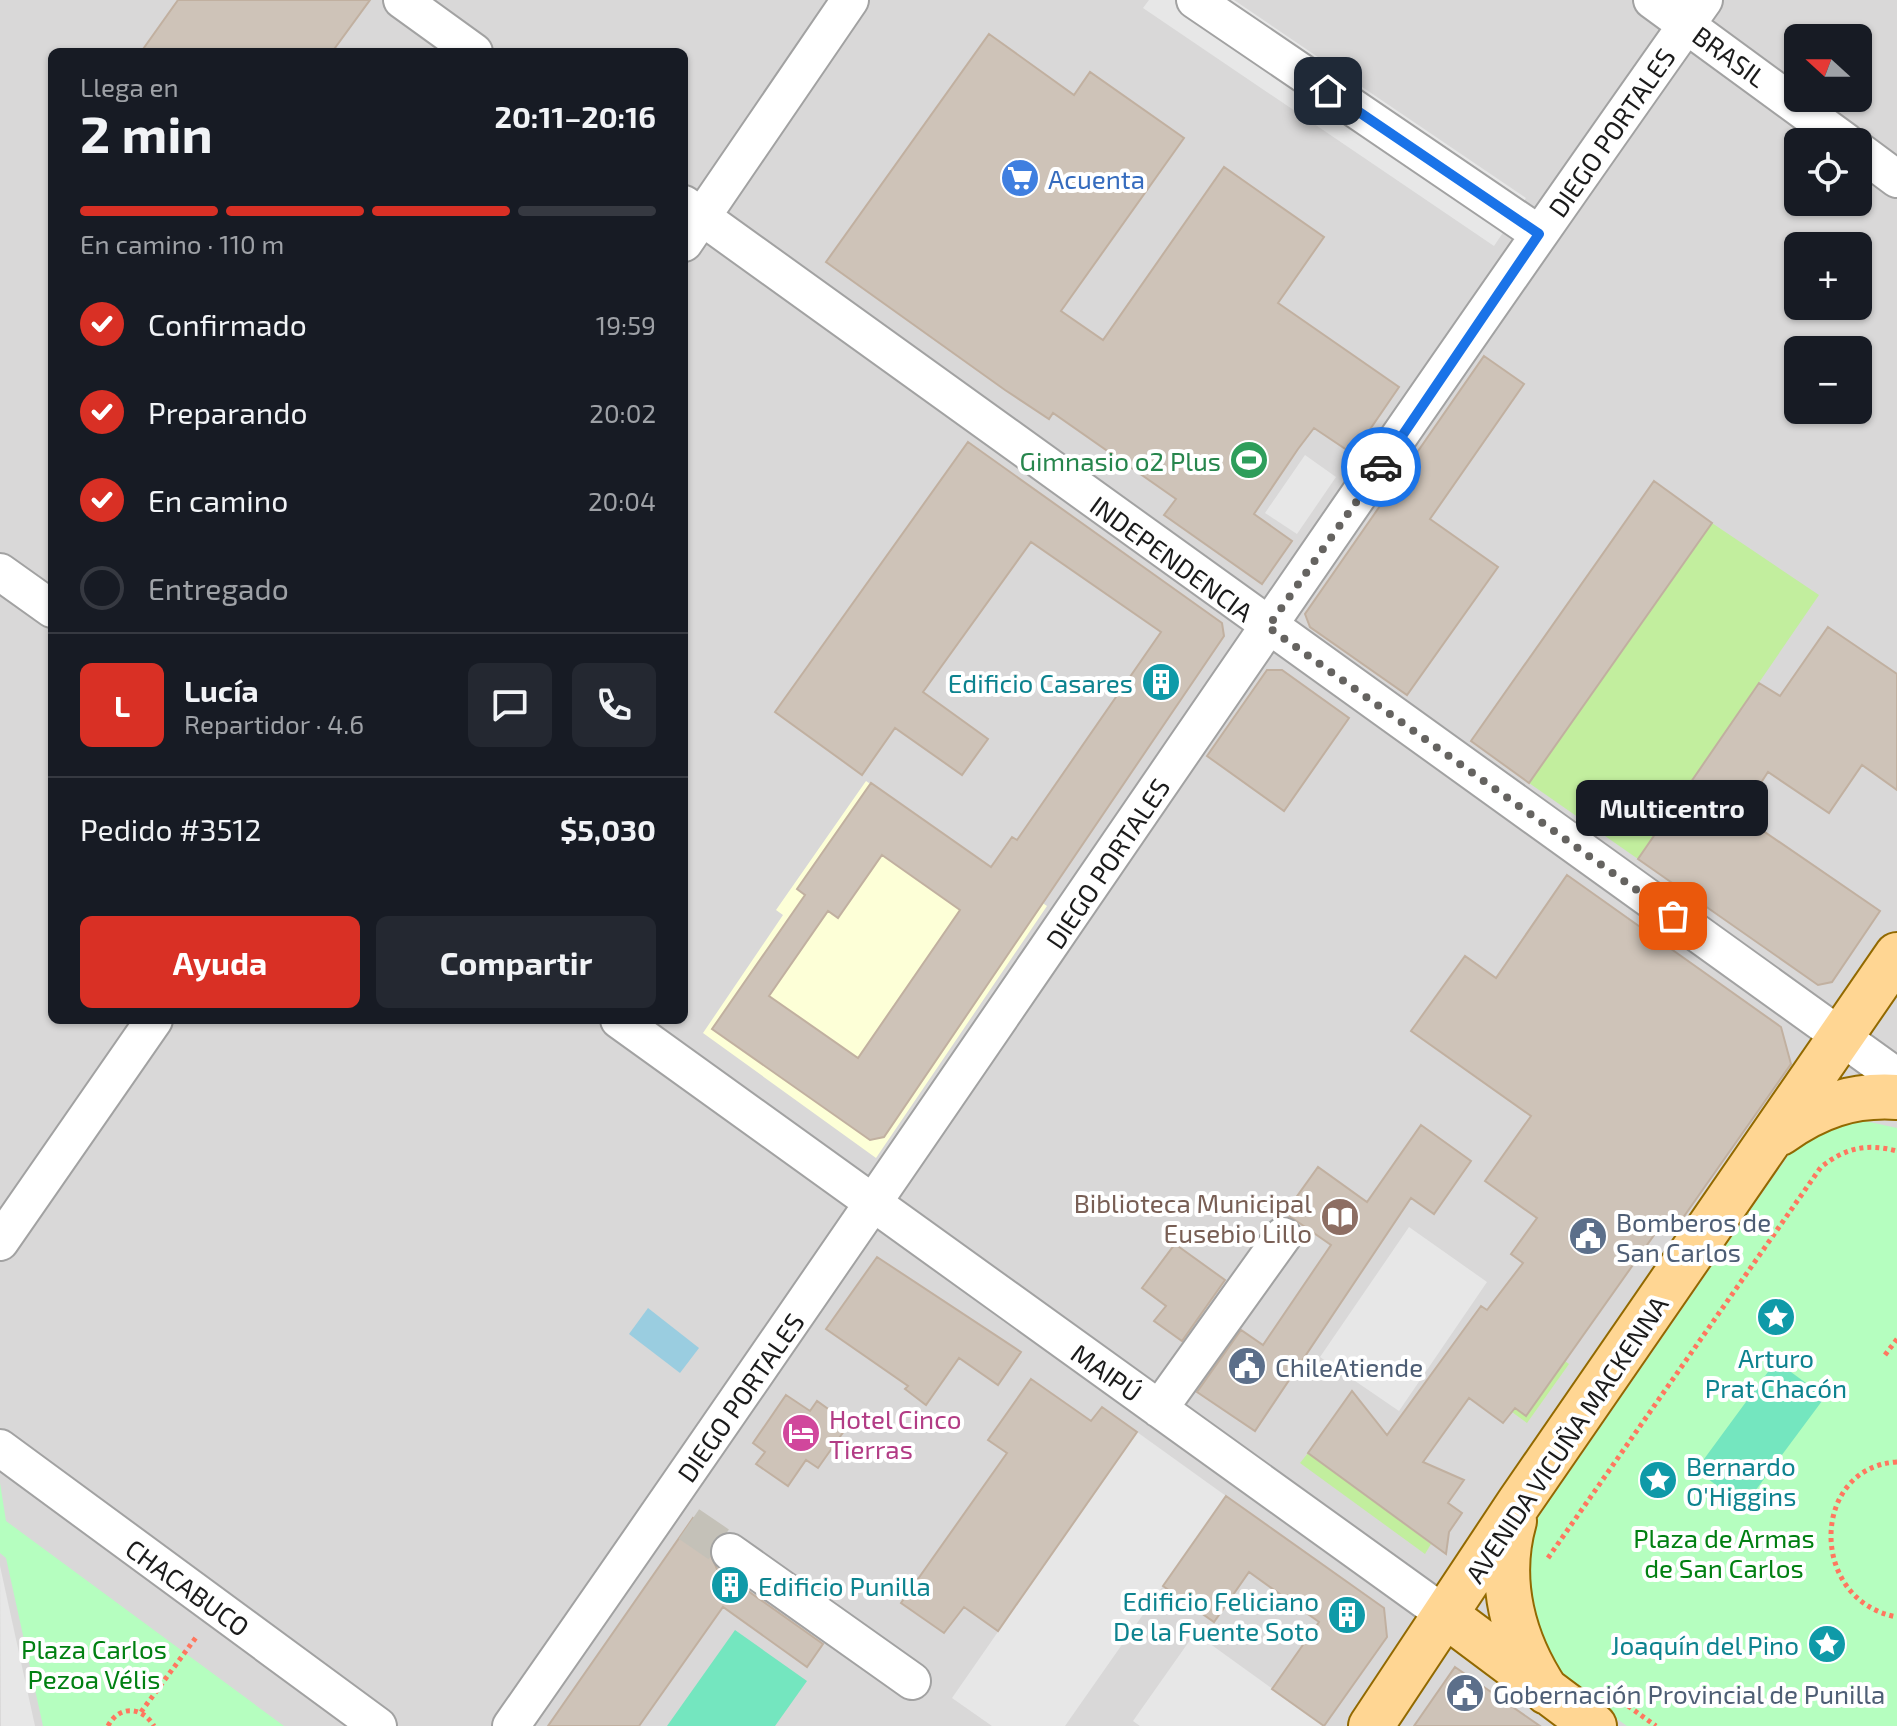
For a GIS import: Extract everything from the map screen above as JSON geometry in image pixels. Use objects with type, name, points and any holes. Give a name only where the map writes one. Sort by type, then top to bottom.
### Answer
[{"type":"main road","name":"AVENIDA VICUÑA MACKENNA","points":[[1371,1726],[1447,1616],[1519,1503],[1897,955]]},
{"type":"main road","points":[[1758,1156],[1776,1136],[1821,1107],[1871,1096],[1897,1097]]},
{"type":"main road","points":[[1519,1503],[1508,1551],[1509,1601],[1522,1649],[1547,1692]]},
{"type":"main road","name":"MAIPÚ","points":[[1447,1616],[1547,1692],[1609,1714]]},
{"type":"street","points":[[402,0],[468,48]]},
{"type":"street","points":[[690,221],[850,0]]},
{"type":"street","points":[[1195,0],[1539,234]]},
{"type":"street","name":"BRASIL","points":[[1652,0],[1695,12],[1830,128]]},
{"type":"street","name":"DIEGO PORTALES","points":[[511,1726],[677,1515],[874,1205],[1268,627],[1695,12]]},
{"type":"street","points":[[1872,160],[1897,179]]},
{"type":"street","name":"INDEPENDENCIA","points":[[690,221],[1268,627],[1897,1077]]},
{"type":"street","points":[[0,572],[48,606]]},
{"type":"street","points":[[0,1242],[151,1024]]},
{"type":"street","name":"MAIPÚ","points":[[625,1024],[1447,1616]]},
{"type":"street","points":[[1159,1409],[1283,1236]]},
{"type":"street","name":"CHACABUCO","points":[[0,1448],[378,1726]]},
{"type":"street","points":[[730,1552],[912,1681]]},
{"type":"path","points":[[1547,1561],[1821,1167],[1838,1154],[1867,1146],[1897,1151]]},
{"type":"path","points":[[1885,1355],[1897,1339]]},
{"type":"path","points":[[1897,1462],[1879,1466],[1848,1488],[1835,1510],[1830,1535],[1833,1561],[1845,1586],[1866,1606],[1897,1617]]},
{"type":"path","points":[[108,1726],[117,1714],[141,1712],[217,1609]]},
{"type":"path","points":[[141,1712],[154,1726]]},
{"type":"path","points":[[1609,1714],[1656,1726]]},
{"type":"shaded area","points":[[0,0],[1897,0],[1897,1726],[0,1726]]},
{"type":"shaded area","points":[[1149,0],[1234,0],[1526,198],[1494,246],[1143,8]]},
{"type":"shaded area","points":[[1305,455],[1336,477],[1297,534],[1265,513]]},
{"type":"shaded area","points":[[866,781],[1047,906],[876,1158],[703,1033],[783,915],[776,910]]},
{"type":"shaded area","points":[[1409,1227],[1487,1282],[1399,1411],[1320,1357]]},
{"type":"shaded area","points":[[1137,1432],[1226,1496],[1065,1726],[992,1726],[952,1698]]},
{"type":"shaded area","points":[[0,1566],[35,1726],[1,1726]]},
{"type":"shaded area","points":[[1195,1633],[1324,1726],[1140,1726],[1133,1721]]},
{"type":"green space","points":[[1712,523],[1819,595],[1638,859],[1529,783]]},
{"type":"green space","name":"Plaza de Armas de San Carlos","points":[[1865,1121],[1897,1128],[1897,1726],[1627,1726],[1561,1679],[1533,1648],[1522,1541],[1799,1140],[1827,1123]]},
{"type":"green space","points":[[1565,1361],[1569,1364],[1527,1423],[1512,1412],[1515,1408],[1526,1416]]},
{"type":"green space","points":[[1776,1361],[1825,1397],[1744,1506],[1696,1470]]},
{"type":"green space","points":[[1308,1453],[1431,1544],[1425,1554],[1300,1463]]},
{"type":"green space","name":"Plaza Carlos Pezoa Vélis","points":[[0,1483],[6,1521],[284,1726],[43,1726],[6,1558],[0,1553]]},
{"type":"green space","points":[[735,1630],[807,1681],[775,1726],[667,1726]]},
{"type":"water","points":[[648,1308],[699,1348],[680,1373],[629,1334]]},
{"type":"building","points":[[178,0],[370,0],[335,48],[144,48]]},
{"type":"building","points":[[989,34],[1074,95],[1090,72],[1184,138],[1061,311],[1103,340],[1224,167],[1324,237],[1278,303],[1399,387],[1353,454],[1314,428],[1298,449],[1254,514],[1292,541],[1262,584],[1164,515],[1176,499],[1053,413],[1049,419],[1005,390],[826,262]]},
{"type":"building","points":[[1484,356],[1524,384],[1430,519],[1498,567],[1407,695],[1310,627],[1305,614]]},
{"type":"building","points":[[968,442],[1222,623],[1224,636],[884,1137],[870,1140],[712,1029],[805,895],[797,889],[871,783],[991,867],[1012,837],[1017,840],[1161,632],[1031,542],[923,692],[988,739],[962,775],[895,728],[862,775],[775,712]],"holes":[[[882,855],[960,910],[858,1058],[769,996],[828,911],[838,918]]]},
{"type":"building","points":[[1654,481],[1712,523],[1529,783],[1471,741]]},
{"type":"building","points":[[1828,627],[1897,674],[1897,790],[1862,765],[1829,813],[1768,772],[1740,815],[1880,911],[1832,982],[1818,985],[1638,859],[1759,683],[1780,696]]},
{"type":"building","points":[[1267,670],[1282,670],[1349,718],[1284,811],[1207,756]]},
{"type":"building","points":[[1567,875],[1781,1027],[1791,1064],[1680,1222],[1669,1214],[1526,1416],[1515,1408],[1503,1423],[1469,1398],[1423,1462],[1464,1480],[1448,1503],[1462,1513],[1449,1532],[1446,1554],[1308,1453],[1352,1391],[1387,1435],[1481,1306],[1487,1310],[1523,1263],[1511,1254],[1537,1218],[1485,1181],[1531,1116],[1411,1031],[1465,956],[1496,978]]},
{"type":"building","points":[[1421,1125],[1471,1161],[1434,1214],[1411,1198],[1255,1431],[1197,1392],[1241,1330],[1263,1345],[1331,1245],[1285,1213],[1318,1167],[1367,1202]]},
{"type":"building","points":[[1175,1244],[1225,1280],[1182,1341],[1154,1321],[1166,1306],[1142,1288]]},
{"type":"building","points":[[877,1257],[1021,1352],[998,1385],[959,1358],[926,1405],[905,1389],[908,1386],[826,1329]]},
{"type":"building","points":[[1031,1379],[1091,1421],[1102,1407],[1137,1432],[998,1631],[964,1607],[944,1633],[901,1603],[1007,1453],[988,1440]]},
{"type":"building","name":"Hotel Cinco Tierras","points":[[786,1395],[810,1411],[817,1401],[849,1424],[818,1468],[806,1460],[788,1486],[756,1464],[765,1452],[753,1443]]},
{"type":"building","name":"Edificio Feliciano De la Fuente Soto","points":[[1226,1496],[1384,1608],[1387,1637],[1324,1726],[1272,1689],[1319,1622],[1249,1572],[1214,1622],[1163,1586]]},
{"type":"building","points":[[693,1518],[718,1535],[709,1551],[717,1569],[823,1644],[807,1667],[723,1607],[639,1726],[548,1726]]},
{"type":"building","name":"Gobernación Provincial de Punilla","points":[[1455,1667],[1540,1726],[1414,1726]]},
{"type":"tunnel","points":[[689,1524],[730,1552]]},
{"type":"way so far","points":[[1381,467],[1268,627],[1673,916]]},
{"type":"place","name":"Acuenta","points":[[1020,178]]},
{"type":"place","name":"Gimnasio o2 Plus","points":[[1249,460]]},
{"type":"place","name":"Edificio Casares","points":[[1161,682]]},
{"type":"place","name":"Multicentro","points":[[1673,916]]},
{"type":"place","name":"Biblioteca Municipal Eusebio Lillo","points":[[1340,1217]]},
{"type":"place","name":"Bomberos de San Carlos","points":[[1588,1236]]},
{"type":"place","name":"Arturo Prat Chacón","points":[[1776,1317]]},
{"type":"place","name":"ChileAtiende","points":[[1247,1366]]},
{"type":"place","name":"Hotel Cinco Tierras","points":[[801,1433]]},
{"type":"place","name":"Bernardo O'Higgins","points":[[1658,1480]]},
{"type":"place","name":"Edificio Punilla","points":[[730,1585]]},
{"type":"place","name":"Edificio Feliciano De la Fuente Soto","points":[[1347,1615]]},
{"type":"place","name":"Joaquín del Pino","points":[[1827,1644]]},
{"type":"place","name":"Gobernación Provincial de Punilla","points":[[1465,1693]]},
{"type":"route","points":[[1328,91],[1539,234],[1381,467]]}]
